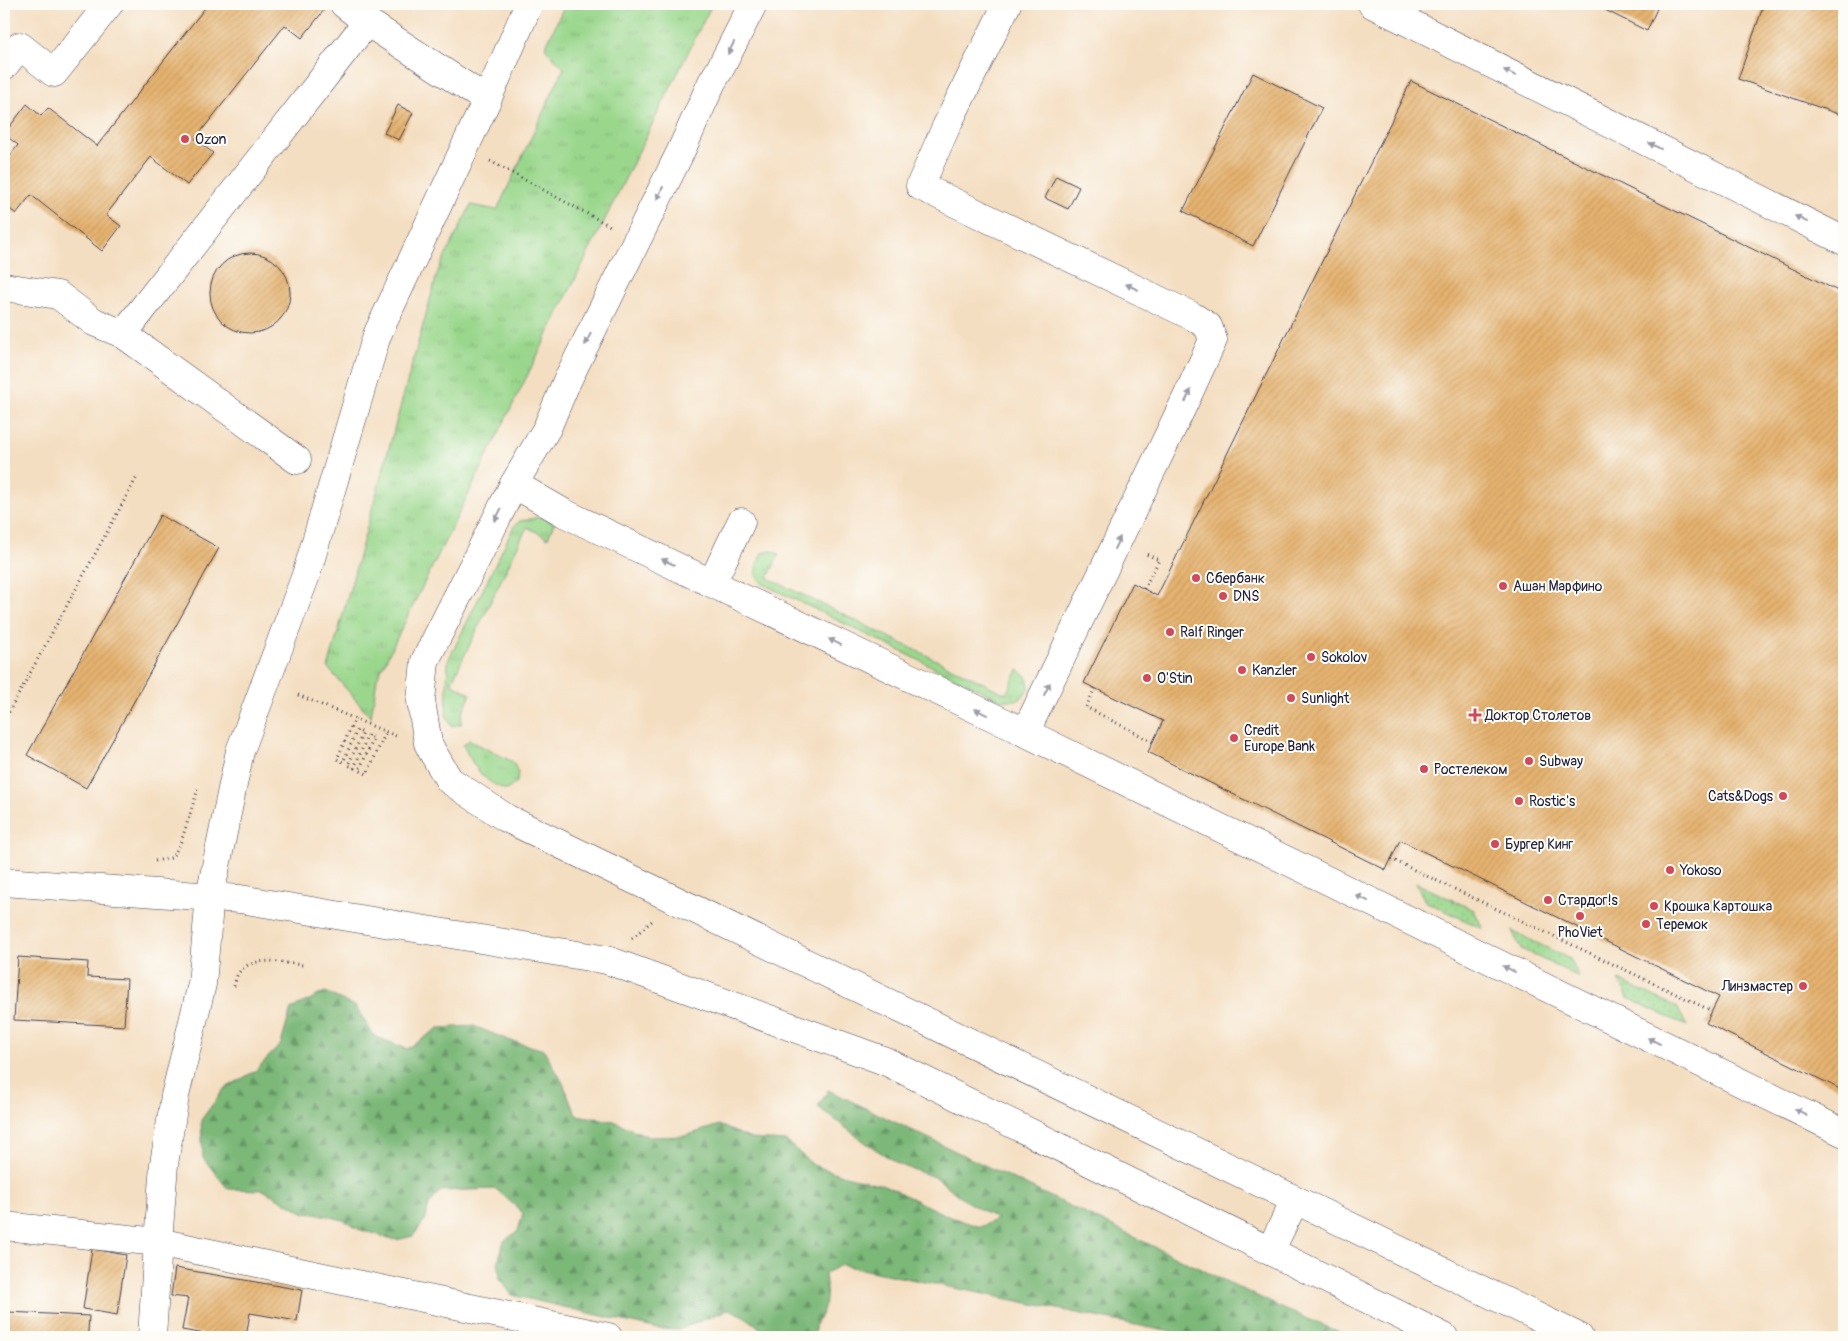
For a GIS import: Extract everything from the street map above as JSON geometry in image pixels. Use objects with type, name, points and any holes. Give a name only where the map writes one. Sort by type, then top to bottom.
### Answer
[{"type":"street","points":[[4,66],[20,46],[54,73],[109,4]]},
{"type":"street","points":[[344,4],[367,22],[487,100]]},
{"type":"street","points":[[152,1337],[164,1164],[175,1096],[202,984],[210,895],[240,751],[306,575],[377,335],[487,100],[529,4]]},
{"type":"street","points":[[753,4],[712,82],[680,154],[566,383],[547,428],[514,484],[425,661],[421,701],[428,743],[449,780],[506,818],[1579,1337]]},
{"type":"street","points":[[1007,4],[946,126],[920,186],[1192,316],[1208,326],[1213,340],[1025,733]]},
{"type":"street","points":[[1372,4],[1844,241]]},
{"type":"street","points":[[123,334],[367,22]]},
{"type":"street","points":[[4,287],[58,295],[94,322],[123,334],[297,460]]},
{"type":"street","points":[[514,484],[564,513],[1025,733],[1844,1134]]},
{"type":"street","points":[[712,583],[741,522]]},
{"type":"street","points":[[4,882],[210,895],[607,960],[885,1061],[1444,1337]]},
{"type":"street","points":[[1270,1251],[1295,1200]]},
{"type":"street","points":[[4,1226],[158,1242],[608,1337]]},
{"type":"path","points":[[484,158],[613,228]]},
{"type":"path","points":[[4,721],[137,477]]},
{"type":"path","points":[[1095,688],[1086,707],[1153,742]]},
{"type":"path","points":[[298,695],[355,718],[386,732],[367,774],[359,770],[374,738],[368,735],[354,768],[348,765],[363,733],[357,730],[343,762],[337,759],[355,718]]},
{"type":"path","points":[[146,860],[155,861],[171,858],[180,845],[201,780]]},
{"type":"path","points":[[1391,859],[1712,1011]]},
{"type":"path","points":[[607,960],[676,900]]},
{"type":"path","points":[[233,992],[237,975],[249,964],[268,961],[303,965]]},
{"type":"green space","points":[[565,4],[712,4],[377,678],[371,717],[328,668],[438,271],[471,205],[497,210],[564,68],[545,48]]},
{"type":"green space","points":[[540,517],[554,523],[548,538],[527,527],[451,683],[471,694],[462,713],[461,724],[451,726],[446,714],[448,661],[514,526],[520,521]]},
{"type":"green space","points":[[772,551],[779,554],[768,578],[1006,694],[1018,670],[1026,677],[1029,689],[1019,700],[1001,700],[763,584],[756,576],[757,565],[762,553]]},
{"type":"green space","points":[[469,740],[513,762],[518,773],[517,782],[507,790],[485,778],[475,767],[463,745]]},
{"type":"green space","points":[[1416,883],[1474,910],[1483,929],[1425,901]]},
{"type":"green space","points":[[1512,931],[1570,959],[1579,977],[1521,949]]},
{"type":"green space","points":[[1619,980],[1677,1007],[1687,1026],[1628,998]]},
{"type":"green space","points":[[325,992],[356,1007],[374,1036],[407,1049],[439,1028],[474,1026],[508,1040],[544,1050],[562,1081],[576,1115],[614,1121],[649,1137],[685,1136],[719,1125],[751,1139],[786,1141],[813,1165],[849,1177],[884,1185],[948,1216],[980,1227],[997,1219],[964,1200],[937,1178],[900,1165],[866,1143],[818,1107],[828,1090],[1286,1310],[1352,1337],[1195,1337],[841,1265],[825,1273],[826,1299],[822,1313],[816,1323],[815,1337],[767,1337],[750,1320],[729,1309],[679,1330],[658,1329],[512,1295],[500,1279],[498,1261],[504,1241],[518,1231],[523,1213],[496,1189],[440,1191],[429,1205],[425,1221],[413,1236],[396,1240],[358,1229],[343,1220],[305,1213],[263,1190],[228,1189],[203,1158],[201,1120],[224,1089],[255,1071],[281,1044],[291,1009]]},
{"type":"building","points":[[208,4],[328,5],[302,38],[285,25],[195,139],[213,153],[187,185],[151,157],[106,215],[121,226],[102,251],[31,195],[16,214],[4,204],[4,164],[18,145],[4,134],[27,104],[41,116],[48,108],[97,146]]},
{"type":"building","points":[[1593,4],[1659,4],[1647,31]]},
{"type":"building","points":[[1764,4],[1844,4],[1844,116],[1738,79]]},
{"type":"building","points":[[1253,73],[1322,108],[1253,246],[1183,211]]},
{"type":"building","name":"Ашан Марфино","points":[[1411,81],[1844,294],[1844,1091],[1706,1023],[1719,997],[1400,840],[1386,870],[1148,752],[1163,721],[1084,683],[1133,583],[1157,596]]},
{"type":"building","points":[[398,105],[413,113],[399,140],[384,133]]},
{"type":"building","points":[[1056,176],[1079,187],[1068,209],[1045,198]]},
{"type":"building","points":[[242,253],[258,253],[279,264],[290,285],[290,301],[279,322],[258,333],[242,333],[228,327],[216,315],[210,301],[210,285],[216,271],[228,259]]},
{"type":"building","points":[[160,515],[219,548],[86,788],[27,755]]},
{"type":"building","points":[[18,957],[88,962],[87,977],[127,979],[124,1026],[14,1020]]},
{"type":"building","points":[[92,1249],[126,1255],[117,1315],[83,1309]]},
{"type":"building","points":[[175,1268],[302,1290],[297,1321],[250,1313],[246,1337],[223,1337],[182,1330],[188,1298],[171,1296]]},
{"type":"building","points":[[8,1312],[89,1316],[88,1332],[94,1337],[6,1337]]},
{"type":"place","name":"Ozon","points":[[185,139]]},
{"type":"place","name":"Сбербанк","points":[[1196,578]]},
{"type":"place","name":"Ашан Марфино","points":[[1503,586]]},
{"type":"place","name":"DNS","points":[[1223,596]]},
{"type":"place","name":"Ralf Ringer","points":[[1170,632]]},
{"type":"place","name":"Sokolov","points":[[1311,657]]},
{"type":"place","name":"Kanzler","points":[[1242,670]]},
{"type":"place","name":"O'Stin","points":[[1147,678]]},
{"type":"place","name":"Sunlight","points":[[1291,698]]},
{"type":"place","name":"Доктор Столетов","points":[[1475,715]]},
{"type":"place","name":"Credit Europe Bank","points":[[1234,738]]},
{"type":"place","name":"Subway","points":[[1529,761]]},
{"type":"place","name":"Ростелеком","points":[[1424,769]]},
{"type":"place","name":"Cats&Dogs","points":[[1783,796]]},
{"type":"place","name":"Rostic's","points":[[1519,801]]},
{"type":"place","name":"Бургер Кинг","points":[[1495,844]]},
{"type":"place","name":"Yokoso","points":[[1670,870]]},
{"type":"place","name":"Стардог!s","points":[[1548,900]]},
{"type":"place","name":"Крошка Картошка","points":[[1654,906]]},
{"type":"place","name":"PhoViet","points":[[1580,916]]},
{"type":"place","name":"Теремок","points":[[1646,924]]},
{"type":"place","name":"Линзмастер","points":[[1803,986]]}]
